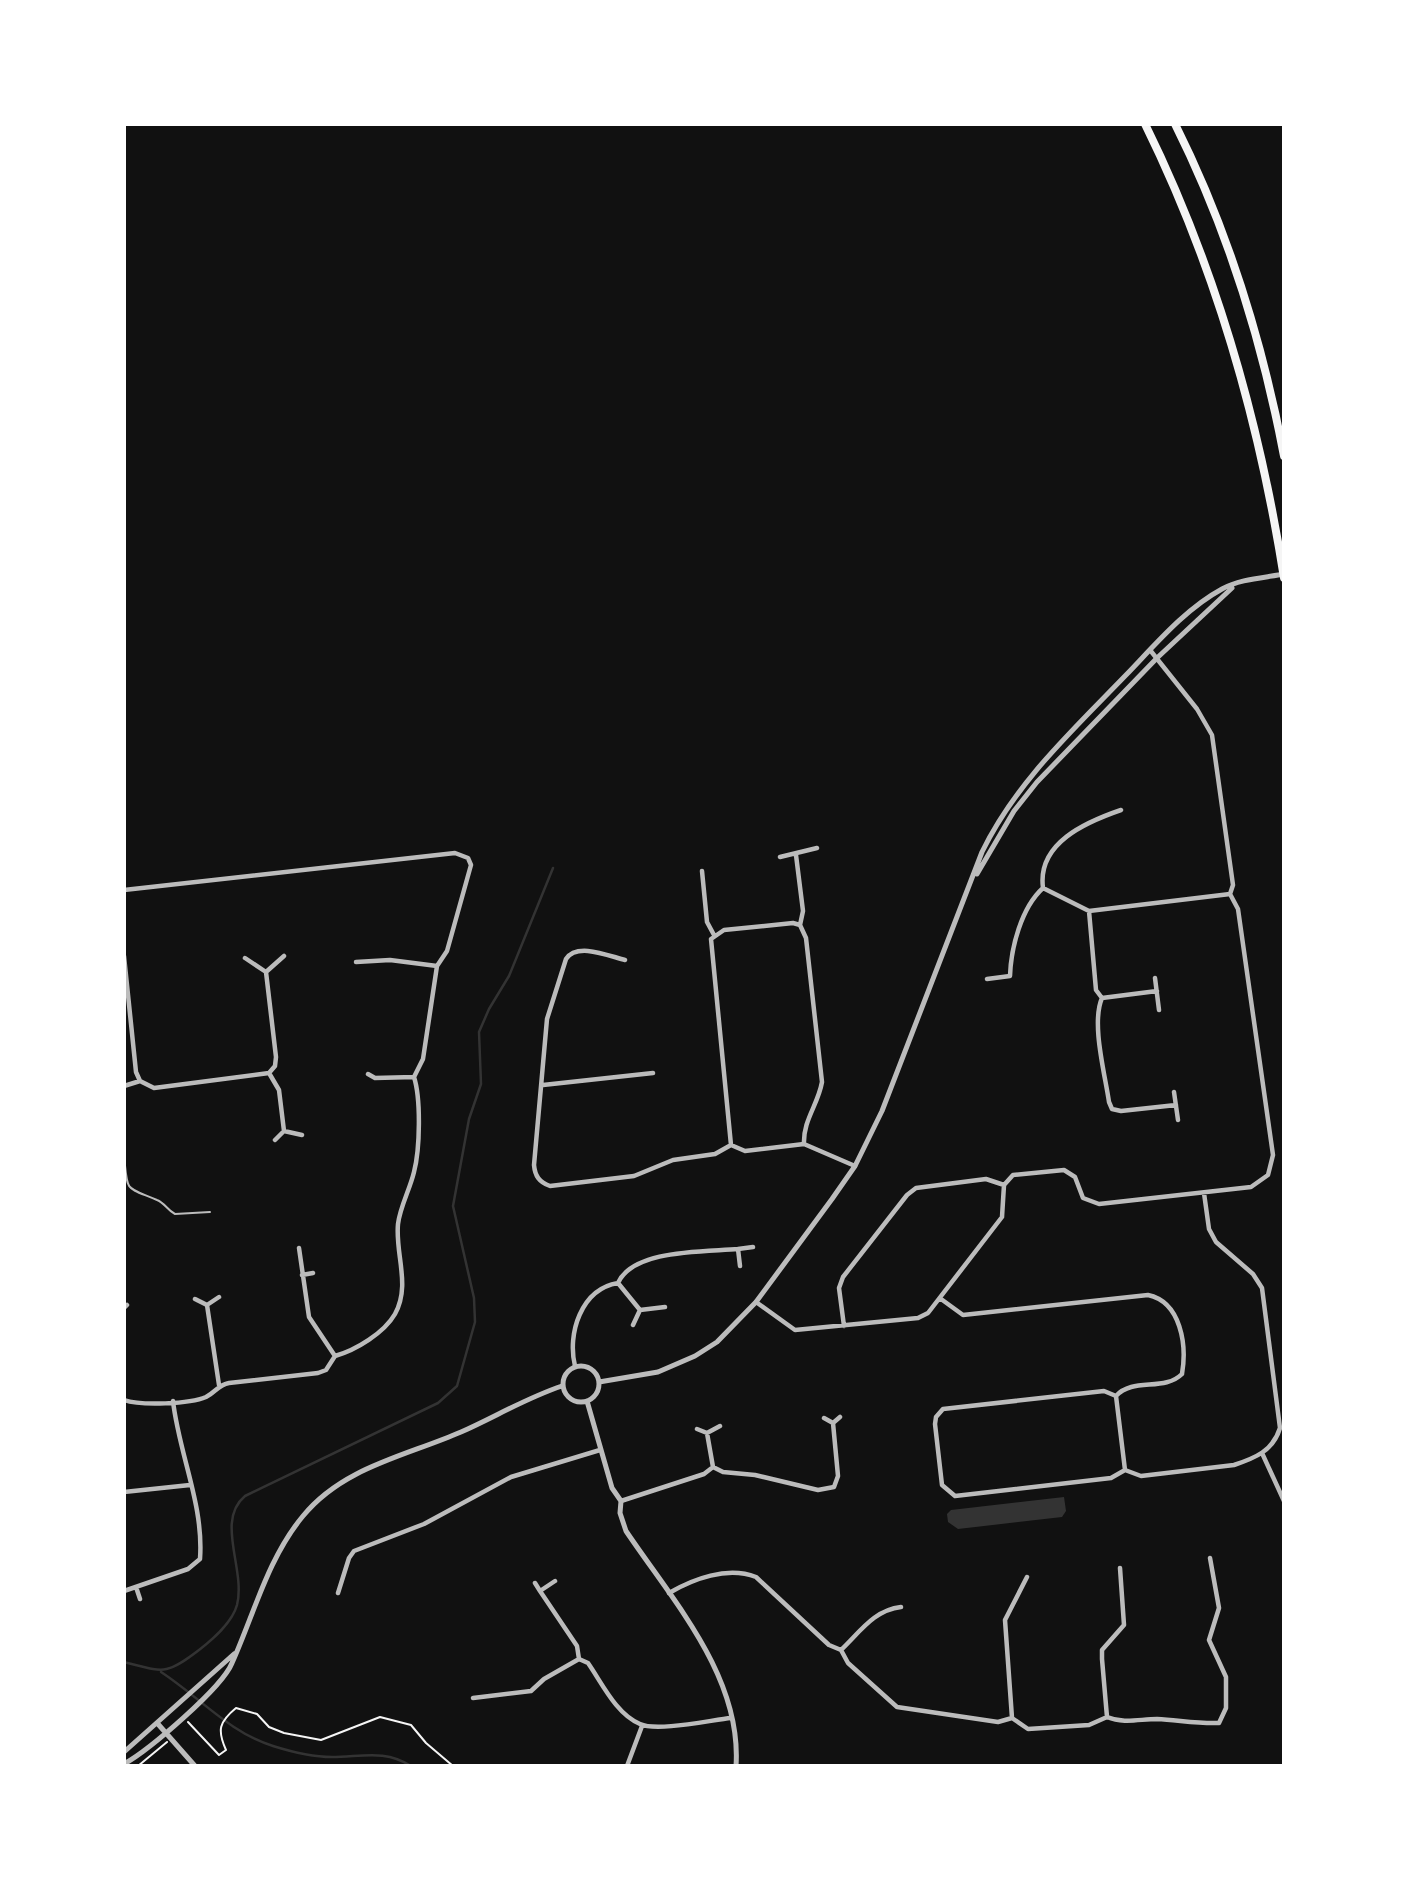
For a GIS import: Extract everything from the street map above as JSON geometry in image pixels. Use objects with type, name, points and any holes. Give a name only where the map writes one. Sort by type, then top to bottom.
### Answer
[{"type":"highway","points":[[1145,124],[1187,216],[1226,320],[1256,427],[1284,576]]},
{"type":"highway","points":[[1175,124],[1235,264],[1264,360],[1284,456]]},
{"type":"street","points":[[599,1382],[658,1373],[695,1356],[726,1334],[756,1302],[855,1166],[881,1111],[982,852],[1007,806],[1030,776],[1150,650],[1208,598],[1237,583],[1284,576]]},
{"type":"street","points":[[971,885],[999,835],[1028,792],[1211,604],[1237,583]]},
{"type":"street","points":[[756,1302],[795,1330],[918,1318],[928,1313],[941,1299],[1002,1217],[1004,1185],[1013,1175],[1064,1170],[1075,1177],[1083,1198],[1093,1203],[1251,1186],[1261,1182],[1273,1165],[1238,909],[1230,894],[1233,885],[1212,735],[1197,709],[1150,650]]},
{"type":"street","points":[[987,979],[1010,976],[1012,948],[1035,895],[1043,888],[1043,874],[1058,844],[1082,824],[1121,810]]},
{"type":"street","points":[[780,857],[817,848]]},
{"type":"street","points":[[124,890],[455,853],[468,858],[471,871],[447,951],[437,966],[423,1059],[414,1076],[418,1094],[415,1169],[398,1223],[401,1297],[396,1313],[387,1325],[351,1352],[335,1356],[326,1370],[318,1373],[219,1385],[205,1398],[138,1405],[124,1400]]},
{"type":"street","points":[[796,855],[803,911],[800,925],[806,938],[822,1082],[820,1095],[804,1125],[804,1144]]},
{"type":"street","points":[[702,871],[707,922],[714,935]]},
{"type":"street","points":[[1043,888],[1089,911],[1230,894]]},
{"type":"street","points":[[1089,911],[1096,990],[1102,998]]},
{"type":"street","points":[[731,1145],[710,945],[714,935],[724,930],[793,923],[800,925]]},
{"type":"street","points":[[625,960],[581,950],[569,955],[547,1019],[541,1067],[543,1085],[538,1097],[534,1165],[537,1178],[550,1186],[634,1176],[673,1160],[715,1154],[731,1145]]},
{"type":"street","points":[[124,956],[134,1063],[140,1081]]},
{"type":"street","points":[[266,972],[284,956]]},
{"type":"street","points":[[124,1086],[140,1081],[154,1088],[269,1073],[275,1066],[276,1057],[266,972],[245,958]]},
{"type":"street","points":[[356,962],[390,960],[437,966]]},
{"type":"street","points":[[1155,978],[1159,1010]]},
{"type":"street","points":[[1102,998],[1157,991]]},
{"type":"street","points":[[1102,998],[1098,1007],[1098,1026],[1112,1110],[1176,1105]]},
{"type":"street","points":[[269,1073],[279,1090],[284,1131]]},
{"type":"street","points":[[543,1085],[653,1073]]},
{"type":"street","points":[[368,1074],[375,1078],[414,1076]]},
{"type":"street","points":[[1174,1092],[1178,1120]]},
{"type":"street","points":[[284,1131],[302,1135]]},
{"type":"street","points":[[275,1140],[284,1131]]},
{"type":"street","points":[[731,1145],[745,1151],[804,1144],[855,1166]]},
{"type":"street","points":[[844,1326],[839,1288],[844,1277],[907,1195],[924,1186],[986,1179],[1004,1185]]},
{"type":"street","points":[[1125,1470],[1141,1476],[1234,1465],[1262,1453],[1277,1439],[1280,1428],[1264,1295],[1253,1274],[1211,1235],[1204,1193]]},
{"type":"street","points":[[576,1366],[571,1343],[573,1331],[583,1309],[596,1293],[618,1283],[623,1272],[641,1261],[753,1247]]},
{"type":"street","points":[[299,1248],[309,1317],[335,1356]]},
{"type":"street","points":[[738,1249],[740,1266]]},
{"type":"street","points":[[302,1275],[313,1273]]},
{"type":"street","points":[[618,1283],[640,1310]]},
{"type":"street","points":[[941,1299],[963,1315],[1148,1295],[1164,1301],[1177,1318],[1182,1374],[1168,1383],[1128,1387],[1116,1396]]},
{"type":"street","points":[[207,1305],[219,1297]]},
{"type":"street","points":[[195,1299],[207,1305]]},
{"type":"street","points":[[207,1305],[219,1385]]},
{"type":"street","points":[[640,1310],[665,1307]]},
{"type":"street","points":[[634,1325],[640,1310]]},
{"type":"street","points":[[576,1366],[588,1367],[599,1382],[596,1393],[587,1401],[571,1400],[562,1386],[564,1376],[576,1366]]},
{"type":"street","points":[[124,1764],[165,1733],[216,1685],[232,1665],[278,1551],[305,1513],[321,1497],[352,1475],[376,1463],[463,1432],[511,1406],[562,1386]]},
{"type":"street","points":[[1116,1396],[1104,1391],[943,1409],[936,1417],[935,1423],[942,1485],[955,1496],[1111,1478],[1125,1470]]},
{"type":"street","points":[[1116,1396],[1125,1470]]},
{"type":"street","points":[[124,1591],[188,1569],[200,1559],[197,1508],[177,1436],[173,1401]]},
{"type":"street","points":[[587,1401],[612,1488],[621,1501],[620,1513],[626,1531],[717,1670],[737,1746],[736,1766]]},
{"type":"street","points":[[833,1423],[840,1417]]},
{"type":"street","points":[[824,1418],[833,1423]]},
{"type":"street","points":[[713,1467],[723,1472],[755,1475],[818,1490],[834,1487],[838,1476],[833,1423]]},
{"type":"street","points":[[707,1433],[720,1426]]},
{"type":"street","points":[[697,1429],[707,1433]]},
{"type":"street","points":[[707,1433],[713,1467]]},
{"type":"street","points":[[338,1593],[349,1558],[354,1551],[424,1524],[511,1477],[600,1450]]},
{"type":"street","points":[[1262,1453],[1284,1501]]},
{"type":"street","points":[[621,1501],[704,1474],[713,1467]]},
{"type":"street","points":[[124,1492],[190,1485]]},
{"type":"street","points":[[1012,1718],[1028,1729],[1090,1725],[1108,1717],[1122,1722],[1156,1719],[1219,1723],[1224,1717],[1226,1677],[1209,1640],[1219,1608],[1210,1558]]},
{"type":"street","points":[[1108,1717],[1102,1650],[1124,1625],[1120,1567]]},
{"type":"street","points":[[668,1594],[685,1584],[727,1572],[743,1572],[765,1583],[829,1645],[841,1650],[848,1663],[897,1707],[998,1722],[1012,1718]]},
{"type":"street","points":[[1012,1718],[1005,1620],[1027,1577]]},
{"type":"street","points":[[540,1591],[555,1581]]},
{"type":"street","points":[[535,1583],[578,1646],[579,1658]]},
{"type":"street","points":[[136,1587],[140,1599]]},
{"type":"street","points":[[841,1650],[875,1615],[887,1608],[901,1607]]},
{"type":"street","points":[[124,1752],[236,1653]]},
{"type":"street","points":[[579,1658],[588,1663],[620,1709],[642,1726],[731,1717]]},
{"type":"street","points":[[473,1698],[531,1690],[579,1658]]},
{"type":"street","points":[[158,1724],[195,1766]]},
{"type":"street","points":[[627,1766],[642,1726]]},
{"type":"lane","points":[[124,1156],[127,1183],[135,1194],[162,1202],[175,1214],[210,1212]]},
{"type":"path","points":[[184,1724],[187,1721],[219,1755],[226,1750],[219,1734],[222,1722],[236,1708],[244,1708],[257,1714],[269,1727],[321,1740],[380,1717],[411,1725],[426,1743],[453,1766]]},
{"type":"path","points":[[138,1766],[171,1739]]},
{"type":"shaded area","points":[[1064,1497],[1066,1511],[1062,1517],[958,1529],[948,1522],[947,1514],[951,1510]]},
{"type":"waterway","points":[[124,1662],[156,1669],[171,1668],[216,1636],[235,1612],[239,1591],[232,1519],[236,1506],[245,1496],[438,1403],[457,1386],[475,1322],[474,1298],[453,1206],[469,1119],[481,1084],[479,1032],[509,976],[553,868]]},
{"type":"waterway","points":[[161,1672],[228,1723],[257,1740],[317,1756],[392,1757],[411,1766]]}]
